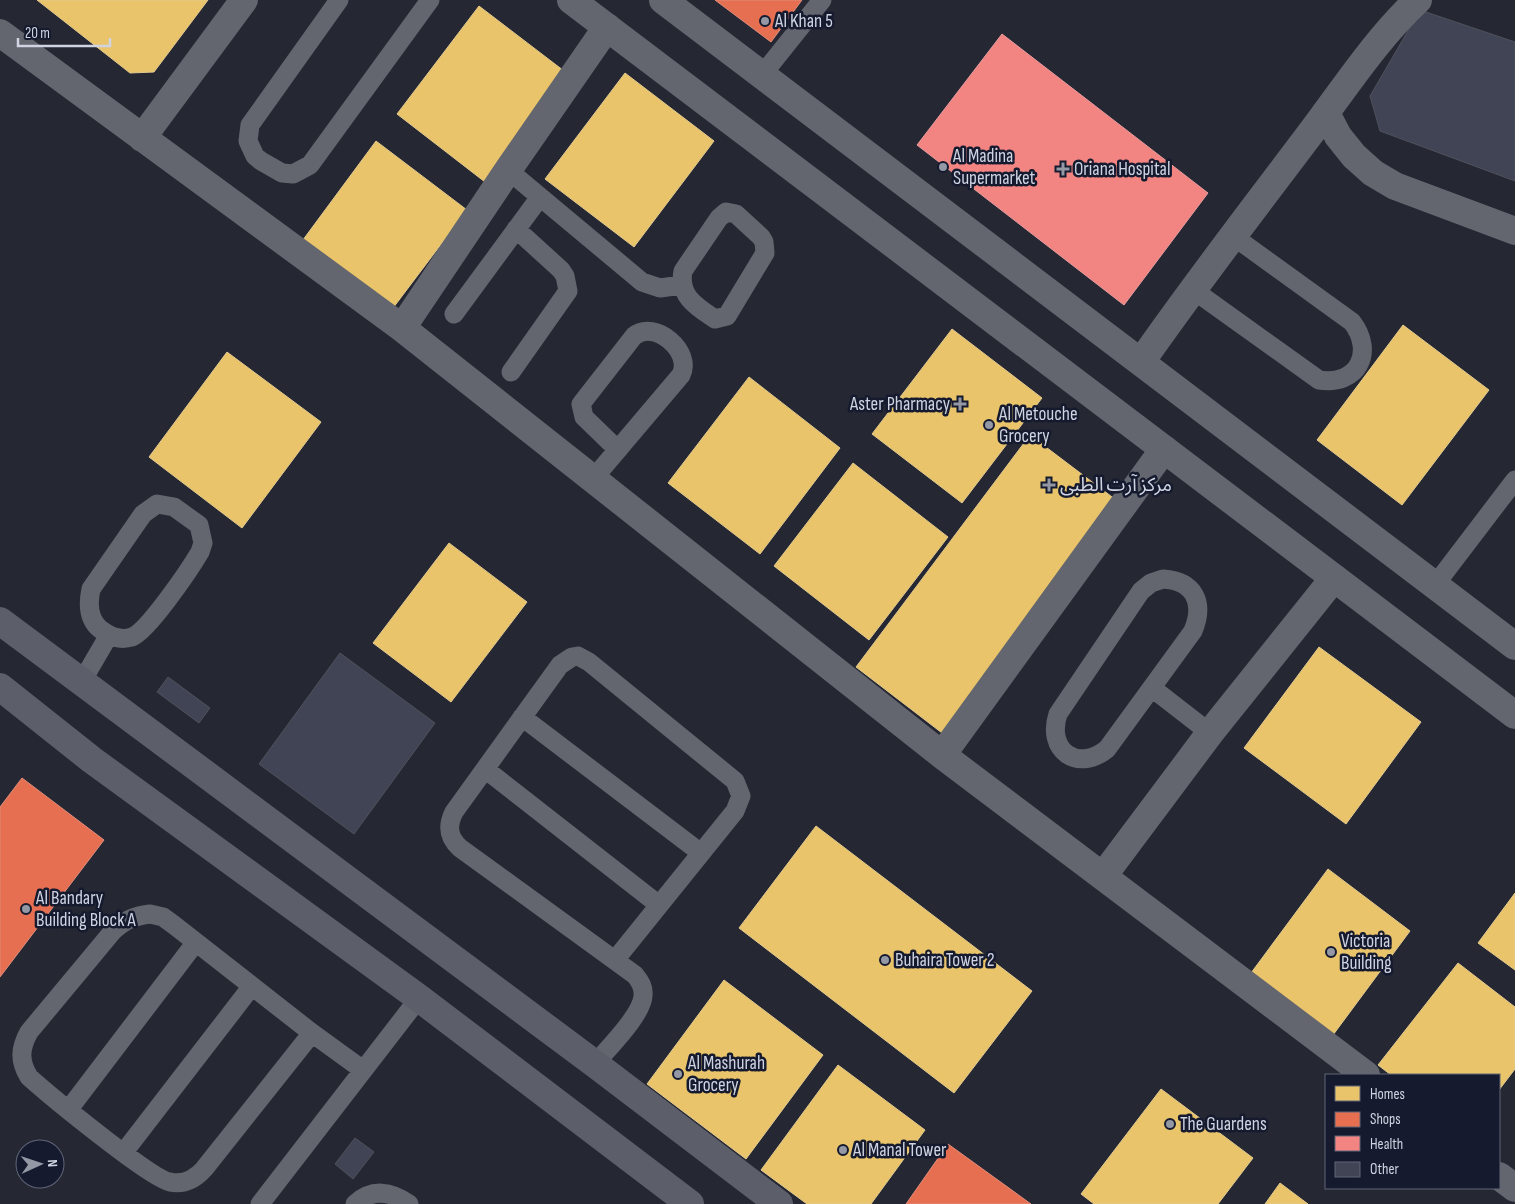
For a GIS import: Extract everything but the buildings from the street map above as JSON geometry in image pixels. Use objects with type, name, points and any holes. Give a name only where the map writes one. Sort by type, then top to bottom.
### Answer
[{"type":"main road","points":[[0,621],[595,1064],[779,1204]]},
{"type":"main road","points":[[0,687],[92,760],[418,998],[690,1204]]},
{"type":"street","points":[[142,138],[244,0]]},
{"type":"street","points":[[571,0],[1515,715]]},
{"type":"street","points":[[663,0],[1515,646]]},
{"type":"street","points":[[1141,362],[1192,289],[1408,5]]},
{"type":"street","points":[[402,328],[508,170],[608,28]]},
{"type":"street","points":[[0,33],[402,328],[942,755],[1365,1074]]},
{"type":"street","points":[[1326,113],[1348,150],[1373,173],[1395,186],[1515,230]]},
{"type":"street","points":[[942,755],[1164,449]]},
{"type":"street","points":[[1103,876],[1210,732],[1334,578]]},
{"type":"street","points":[[1500,1177],[1515,1188]]},
{"type":"lane","points":[[339,0],[250,125],[248,141],[256,156],[282,174],[293,174],[310,165],[430,0]]},
{"type":"lane","points":[[762,75],[822,0]]},
{"type":"lane","points":[[508,170],[642,282],[660,288],[682,285]]},
{"type":"lane","points":[[454,314],[540,197]]},
{"type":"lane","points":[[726,212],[736,214],[764,242],[764,259],[727,316],[715,319],[686,297],[682,285],[682,271],[719,218],[726,212]]},
{"type":"lane","points":[[511,372],[568,291],[568,283],[561,270],[516,229]]},
{"type":"lane","points":[[1192,289],[1319,380],[1331,382],[1342,380],[1352,374],[1359,364],[1363,353],[1363,342],[1352,322],[1233,236]]},
{"type":"lane","points":[[593,479],[618,450],[684,370],[685,364],[681,352],[656,331],[644,330],[634,336],[581,404],[584,418],[618,450]]},
{"type":"lane","points":[[1435,585],[1515,480]]},
{"type":"lane","points":[[157,504],[174,507],[199,525],[202,534],[200,552],[141,632],[125,638],[109,635],[96,626],[91,618],[89,599],[95,581],[149,508],[157,504]]},
{"type":"lane","points":[[1162,579],[1175,580],[1186,585],[1194,595],[1199,606],[1198,619],[1193,631],[1152,688],[1107,749],[1098,756],[1087,759],[1076,758],[1066,754],[1058,746],[1054,735],[1054,724],[1058,714],[1141,591],[1150,583],[1162,579]]},
{"type":"lane","points":[[81,683],[109,635]]},
{"type":"lane","points":[[595,1064],[638,1010],[644,996],[643,988],[635,975],[614,960],[454,843],[450,836],[450,820],[485,769],[565,659],[578,656],[589,662],[735,781],[739,788],[739,804],[614,960]]},
{"type":"lane","points":[[1152,688],[1210,732]]},
{"type":"lane","points":[[522,717],[701,853]]},
{"type":"lane","points":[[485,769],[659,905]]},
{"type":"lane","points":[[312,1033],[198,1176],[181,1183],[163,1180],[124,1152],[29,1077],[24,1069],[21,1050],[29,1032],[124,922],[136,916],[150,914],[163,917],[362,1070]]},
{"type":"lane","points":[[69,1109],[196,942]]},
{"type":"lane","points":[[124,1152],[252,986]]},
{"type":"lane","points":[[260,1204],[418,998]]},
{"type":"lane","points":[[355,1204],[363,1197],[384,1192],[395,1195],[409,1204]]},
{"type":"place","name":"Al Khan 5","points":[[765,21]]},
{"type":"place","name":"Al Madina Supermarket","points":[[943,167]]},
{"type":"place","name":"Oriana Hospital","points":[[1063,169]]},
{"type":"place","name":"Aster Pharmacy","points":[[960,404]]},
{"type":"place","name":"Al Metouche Grocery","points":[[989,425]]},
{"type":"place","name":"مرکز آرت الطبی","points":[[1049,485]]},
{"type":"place","name":"Al Bandary Building Block A","points":[[26,909]]},
{"type":"place","name":"Victoria Building","points":[[1331,952]]},
{"type":"place","name":"Buhaira Tower 2","points":[[885,960]]},
{"type":"place","name":"Al Mashurah Grocery","points":[[678,1074]]},
{"type":"place","name":"The Guardens","points":[[1170,1124]]},
{"type":"place","name":"Al Manal Tower","points":[[843,1150]]}]
